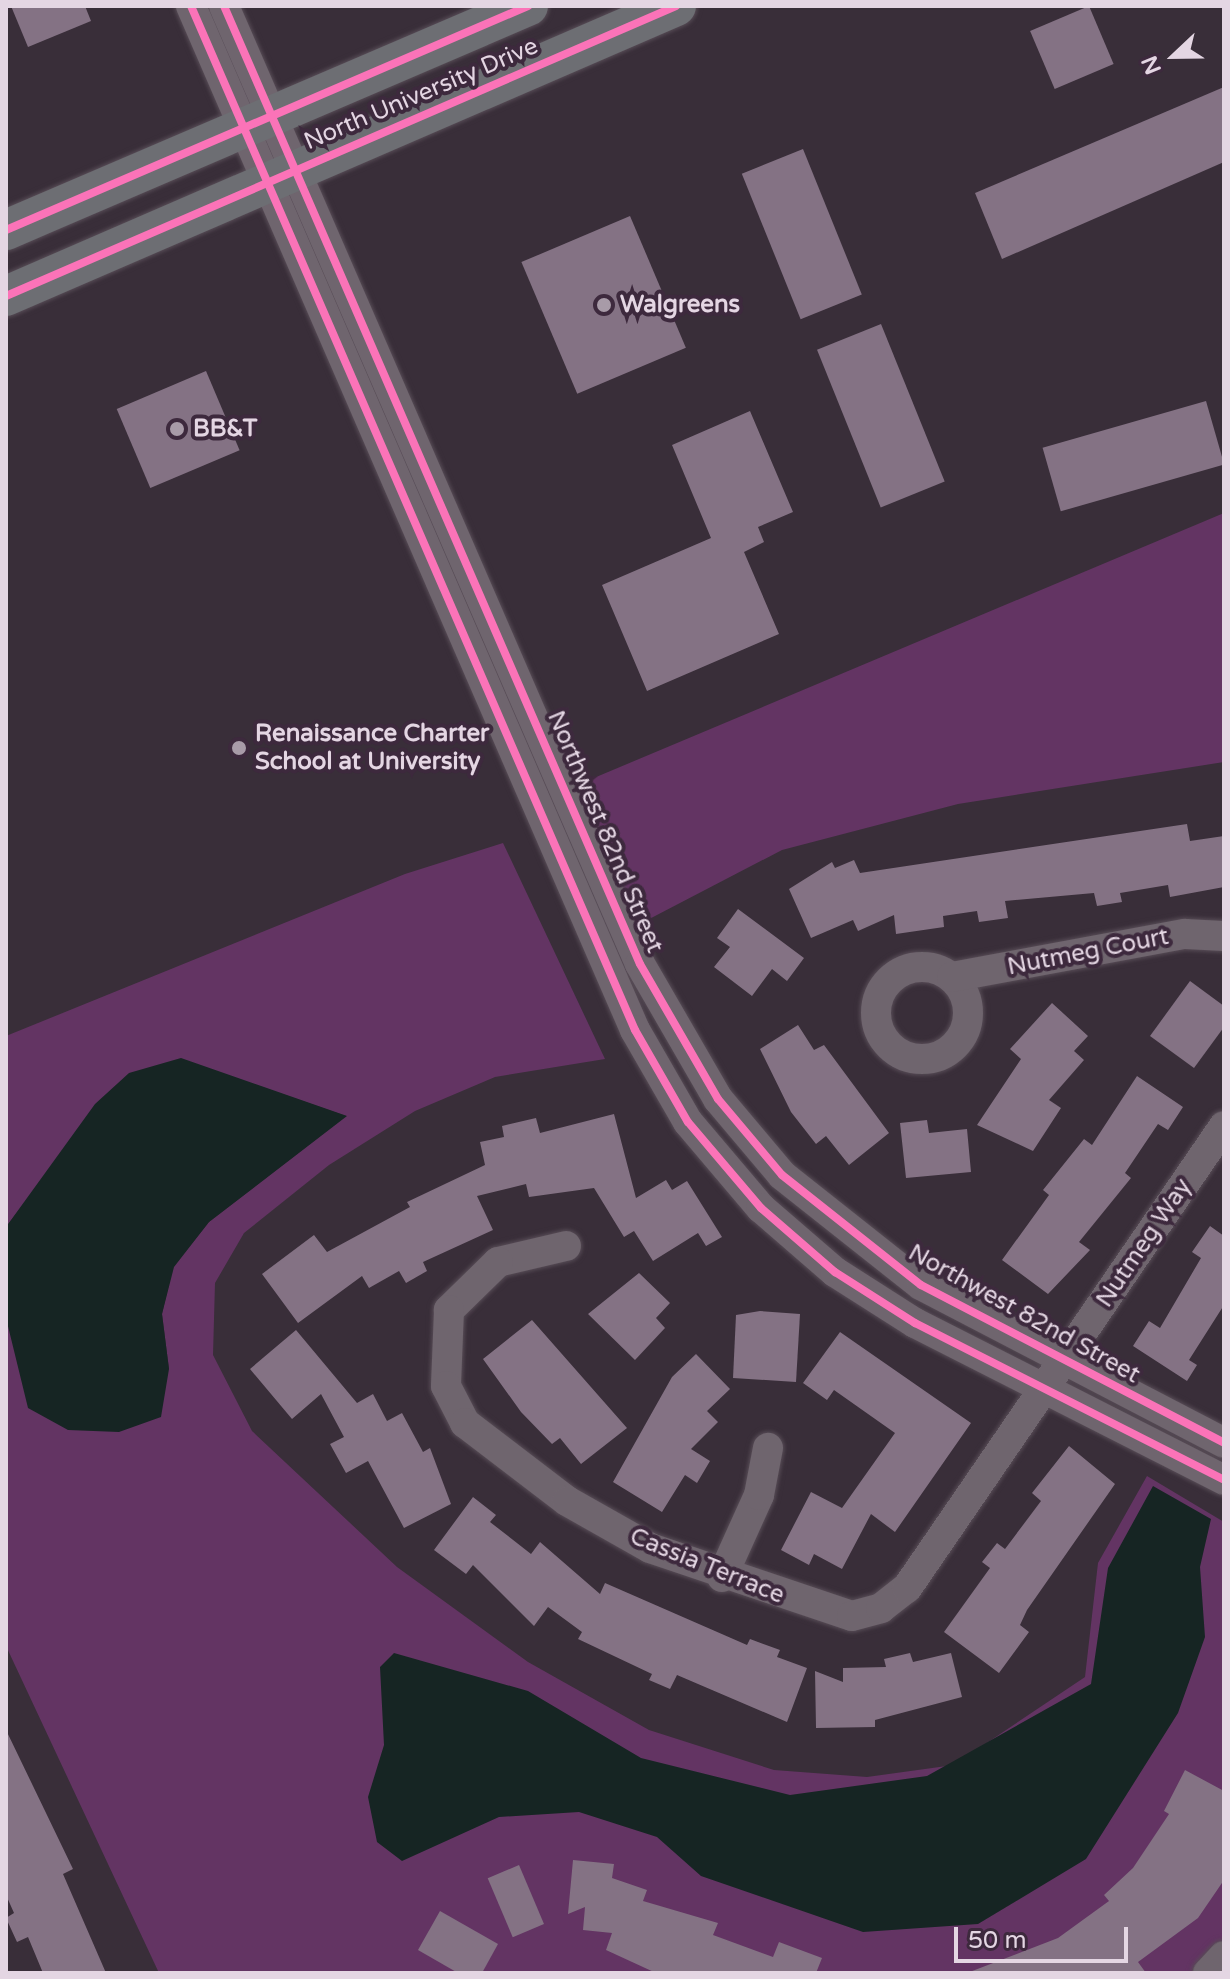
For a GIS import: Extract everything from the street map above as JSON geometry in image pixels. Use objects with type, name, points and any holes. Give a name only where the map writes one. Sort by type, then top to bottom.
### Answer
[{"type":"main road","name":"North University Drive","points":[[6,230],[528,6]]},
{"type":"main road","name":"North University Drive","points":[[6,296],[676,6]]},
{"type":"street","name":"Northwest 82nd Street","points":[[191,6],[256,123],[634,951],[718,1099],[782,1175],[851,1236],[921,1285],[1224,1443]]},
{"type":"street","name":"Northwest 82nd Street","points":[[224,6],[256,123]]},
{"type":"street","name":"Northwest 82nd Street","points":[[281,177],[635,1030],[688,1122],[761,1208],[835,1272],[1043,1390],[1224,1480]]},
{"type":"street","name":"Nutmeg Court","points":[[952,977],[1185,934],[1224,936]]},
{"type":"street","name":"Nutmeg Way","points":[[1064,1360],[1224,1126]]},
{"type":"street","name":"Cassia Terrace","points":[[566,1246],[498,1262],[472,1281],[449,1310],[446,1386],[465,1423],[567,1501],[722,1577],[852,1616],[881,1608],[907,1588],[1064,1360]]},
{"type":"street","points":[[722,1577],[759,1495],[768,1448]]},
{"type":"street","points":[[1208,1973],[1224,1956]]},
{"type":"shaded area","points":[[1224,513],[1224,762],[958,804],[782,850],[632,928],[570,788]]},
{"type":"shaded area","points":[[503,843],[605,1059],[495,1077],[415,1111],[329,1165],[244,1233],[215,1283],[213,1355],[252,1431],[397,1567],[528,1662],[649,1730],[774,1770],[867,1777],[954,1765],[1085,1677],[1098,1563],[1147,1476],[1224,1522],[1224,1973],[159,1973],[6,1646],[6,1318],[13,1340],[169,1369],[162,1314],[173,1267],[209,1222],[346,1116],[253,1084],[65,1149],[6,1227],[6,1036],[405,874]]},
{"type":"shaded area","points":[[181,1058],[347,1116],[209,1222],[174,1267],[162,1314],[169,1369],[161,1417],[119,1432],[68,1430],[28,1408],[6,1318],[6,1227],[95,1104],[129,1073]]},
{"type":"shaded area","points":[[1153,1486],[1211,1519],[1200,1567],[1205,1637],[1178,1713],[1086,1859],[978,1924],[863,1932],[701,1876],[657,1837],[579,1812],[499,1817],[402,1861],[377,1842],[368,1797],[384,1745],[380,1667],[394,1653],[528,1691],[641,1758],[790,1795],[927,1776],[1091,1684],[1108,1568]]},
{"type":"building","points":[[11,6],[85,6],[91,21],[28,47]]},
{"type":"building","points":[[1089,6],[1114,64],[1055,89],[1030,31]]},
{"type":"building","points":[[1224,87],[1224,162],[1002,259],[975,193]]},
{"type":"building","points":[[803,149],[862,295],[801,319],[742,174]]},
{"type":"building","name":"Walgreens","points":[[630,216],[686,348],[577,394],[521,262]]},
{"type":"building","points":[[881,324],[945,482],[881,507],[817,350]]},
{"type":"building","name":"BB&T","points":[[206,371],[240,450],[150,488],[117,409]]},
{"type":"building","points":[[1206,401],[1224,464],[1061,511],[1043,448]]},
{"type":"building","points":[[750,411],[793,512],[758,527],[764,542],[744,552],[779,634],[647,691],[602,585],[711,538],[672,445]]},
{"type":"building","points":[[1187,824],[1190,841],[1224,836],[1224,887],[1170,897],[1168,885],[1120,893],[1122,902],[1097,906],[1094,893],[1005,901],[1008,918],[979,922],[977,911],[943,916],[944,927],[896,934],[894,915],[858,931],[853,920],[811,938],[789,889],[832,862],[835,868],[854,860],[860,873]]},
{"type":"building","points":[[738,909],[804,958],[787,981],[772,969],[752,996],[714,967],[730,947],[717,938]]},
{"type":"building","points":[[1190,981],[1224,1006],[1224,1027],[1194,1068],[1150,1036]]},
{"type":"building","points":[[1052,1003],[1088,1036],[1074,1051],[1084,1060],[1049,1100],[1061,1108],[1033,1151],[977,1125],[1021,1059],[1010,1049]]},
{"type":"building","points":[[798,1025],[814,1050],[824,1045],[889,1133],[849,1165],[826,1136],[816,1144],[791,1112],[760,1049]]},
{"type":"building","points":[[1137,1076],[1183,1107],[1168,1130],[1158,1124],[1125,1173],[1131,1178],[1079,1242],[1090,1250],[1048,1294],[1002,1260],[1049,1195],[1043,1190],[1084,1139],[1092,1145]]},
{"type":"building","points":[[614,1114],[636,1198],[666,1180],[672,1190],[687,1181],[722,1237],[706,1246],[698,1233],[653,1261],[634,1231],[624,1237],[594,1188],[529,1197],[526,1184],[477,1196],[493,1230],[423,1262],[427,1271],[406,1283],[399,1271],[369,1288],[362,1276],[298,1323],[262,1274],[314,1235],[327,1252],[410,1207],[407,1202],[485,1165],[480,1142],[504,1137],[502,1126],[536,1118],[540,1133]]},
{"type":"building","points":[[927,1120],[929,1133],[967,1129],[971,1172],[906,1178],[900,1123]]},
{"type":"building","points":[[1210,1226],[1224,1236],[1224,1305],[1189,1360],[1197,1365],[1187,1381],[1133,1346],[1149,1321],[1160,1328],[1201,1258],[1192,1252]]},
{"type":"building","points":[[639,1273],[670,1303],[656,1318],[665,1328],[635,1360],[588,1314]]},
{"type":"building","points":[[760,1311],[800,1314],[796,1382],[733,1378],[736,1315]]},
{"type":"building","points":[[532,1320],[627,1428],[581,1464],[560,1438],[552,1444],[521,1412],[483,1359]]},
{"type":"building","points":[[296,1330],[357,1403],[373,1394],[387,1421],[402,1413],[423,1452],[430,1448],[451,1504],[404,1528],[368,1461],[346,1473],[330,1444],[344,1437],[321,1394],[292,1419],[250,1369]]},
{"type":"building","points":[[840,1332],[971,1423],[895,1532],[871,1514],[842,1569],[814,1554],[809,1565],[781,1550],[811,1492],[842,1508],[895,1433],[834,1390],[827,1400],[803,1383]]},
{"type":"building","points":[[696,1354],[730,1389],[707,1411],[718,1422],[691,1449],[710,1461],[697,1483],[685,1475],[662,1512],[613,1482],[672,1377]]},
{"type":"building","points":[[1069,1446],[1115,1484],[1027,1610],[1020,1625],[1029,1632],[999,1673],[944,1632],[990,1568],[982,1562],[997,1543],[1005,1549],[1041,1501],[1032,1493]]},
{"type":"building","points":[[473,1497],[496,1515],[490,1522],[531,1554],[540,1542],[600,1594],[605,1583],[747,1645],[750,1639],[780,1650],[777,1657],[807,1668],[787,1722],[677,1675],[670,1689],[649,1680],[652,1674],[578,1639],[582,1632],[548,1607],[534,1626],[473,1565],[466,1574],[434,1550]]},
{"type":"building","points":[[910,1653],[913,1662],[951,1653],[962,1697],[875,1720],[875,1727],[816,1728],[815,1671],[843,1682],[843,1668],[886,1667],[884,1659]]},
{"type":"building","points":[[6,1730],[73,1869],[63,1874],[106,1973],[43,1973],[28,1937],[17,1942],[6,1918],[14,1913],[6,1895]]},
{"type":"building","points":[[1185,1770],[1224,1791],[1224,1880],[1198,1918],[1138,1962],[1146,1973],[967,1973],[1058,1938],[1109,1901],[1104,1895],[1133,1868],[1169,1814],[1164,1811]]},
{"type":"building","points":[[573,1860],[614,1864],[612,1878],[647,1890],[643,1901],[718,1923],[713,1935],[773,1957],[779,1942],[822,1958],[816,1973],[656,1973],[606,1950],[612,1933],[583,1930],[585,1907],[568,1914]]},
{"type":"building","points":[[519,1865],[544,1924],[513,1937],[488,1878]]},
{"type":"building","points":[[440,1911],[498,1944],[482,1973],[458,1973],[418,1950]]},
{"type":"cycle path","points":[[191,6],[635,1030],[688,1122],[761,1208],[835,1272],[915,1323],[1224,1480]]},
{"type":"cycle path","points":[[224,6],[640,964],[718,1099],[782,1175],[921,1285],[1224,1443]]},
{"type":"cycle path","points":[[6,230],[528,6]]},
{"type":"cycle path","points":[[6,296],[676,6]]},
{"type":"place","name":"Walgreens","points":[[604,305]]},
{"type":"place","name":"BB&T","points":[[177,429]]},
{"type":"place","name":"Renaissance Charter School at University","points":[[239,748]]}]
